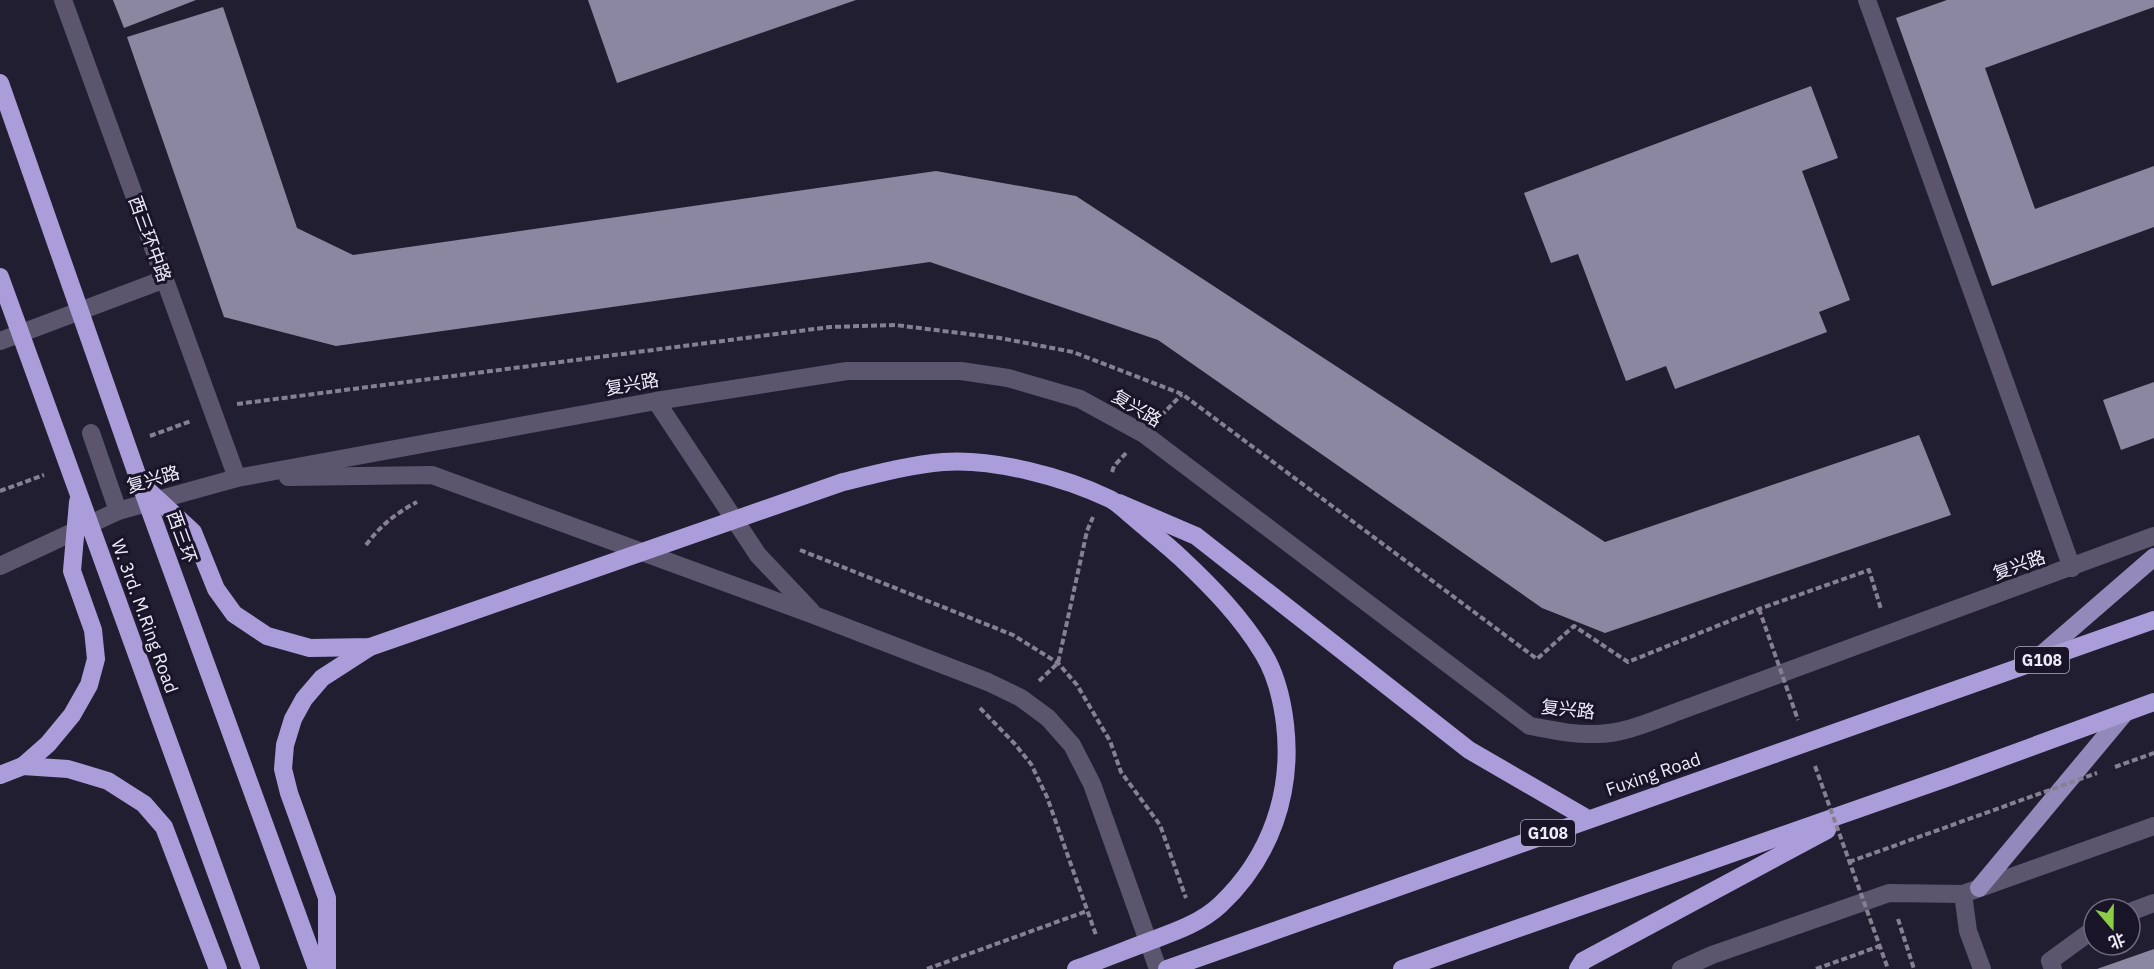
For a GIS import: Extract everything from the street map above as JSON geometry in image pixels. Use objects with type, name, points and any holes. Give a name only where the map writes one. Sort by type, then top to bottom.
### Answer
[{"type":"highway","name":"西三环","points":[[0,83],[140,483],[317,969]]},
{"type":"highway","name":"W. 3rd. M.Ring Road","points":[[0,277],[251,969]]},
{"type":"highway","points":[[327,969],[327,898],[289,794],[283,770],[285,745],[293,719],[304,699],[322,678],[370,647],[843,482],[905,467],[945,462],[987,462],[1030,472],[1112,500],[1196,536],[1469,750],[1588,819]]},
{"type":"highway","points":[[140,483],[193,532],[216,589],[234,614],[267,636],[310,648],[370,647]]},
{"type":"highway","points":[[0,775],[23,766],[48,744],[72,715],[89,685],[96,659],[93,630],[72,571],[79,497]]},
{"type":"highway","points":[[1076,969],[1189,926],[1219,907],[1239,884],[1263,848],[1277,817],[1286,782],[1287,741],[1281,697],[1264,654],[1236,615],[1203,579],[1112,500]]},
{"type":"highway","name":"Fuxing Road","points":[[1167,969],[2154,620]]},
{"type":"highway","points":[[1402,969],[1876,803],[2154,702]]},
{"type":"highway","points":[[23,766],[68,769],[108,781],[144,804],[164,826],[218,969]]},
{"type":"highway","points":[[1578,969],[1583,962],[1876,803]]},
{"type":"main road","points":[[2031,663],[2154,557]]},
{"type":"main road","points":[[1971,891],[2124,714]]},
{"type":"street","name":"西三环中路","points":[[63,0],[237,478]]},
{"type":"street","points":[[1867,0],[2072,568]]},
{"type":"street","points":[[0,341],[165,279]]},
{"type":"street","name":"复兴路","points":[[0,566],[118,511],[237,478],[656,401],[836,373],[961,371],[1008,378],[1080,399],[1144,434],[1530,726],[1576,734],[1598,734],[1633,727],[2072,568],[2154,536]]},
{"type":"street","points":[[656,401],[677,436],[758,555],[814,615]]},
{"type":"street","points":[[92,433],[118,511]]},
{"type":"street","points":[[237,478],[432,475],[814,615],[988,681],[1021,698],[1048,718],[1072,745],[1092,784],[1158,969]]},
{"type":"street","points":[[1681,969],[1712,955],[1889,893],[1971,891],[2154,826]]},
{"type":"street","points":[[1971,891],[1968,931],[1982,969]]},
{"type":"street","points":[[2053,969],[2050,961],[2082,938]]},
{"type":"path","points":[[141,440],[243,402],[830,327],[895,325],[1000,338],[1073,352],[1182,394],[1537,659],[1574,626],[1628,662],[1759,609],[1869,570],[1889,635]]},
{"type":"path","points":[[0,491],[55,471]]},
{"type":"path","points":[[366,546],[380,527],[405,508],[426,497]]},
{"type":"path","points":[[1759,609],[1802,730]]},
{"type":"path","points":[[972,704],[994,721],[1031,764],[1047,797],[1098,940]]},
{"type":"path","points":[[1849,862],[2154,753]]},
{"type":"path","points":[[1814,763],[1888,969]]},
{"type":"path","points":[[1889,893],[1914,969]]},
{"type":"path","points":[[927,969],[1088,911]]},
{"type":"path","points":[[1816,969],[1880,946]]},
{"type":"building","points":[[113,0],[196,0],[124,28]]},
{"type":"building","points":[[588,0],[856,0],[617,83]]},
{"type":"building","points":[[1947,0],[2154,0],[2154,7],[1985,68],[2035,209],[2154,166],[2154,227],[1992,286],[1896,18]]},
{"type":"building","points":[[223,7],[297,228],[353,255],[936,171],[1076,196],[1605,542],[1919,435],[1951,515],[1605,633],[1542,608],[1158,340],[930,262],[336,346],[224,317],[127,37]]},
{"type":"building","points":[[1811,86],[1838,158],[1802,171],[1850,300],[1819,312],[1827,332],[1675,389],[1666,366],[1626,381],[1578,254],[1551,263],[1524,193]]},
{"type":"building","points":[[2154,382],[2154,438],[2121,450],[2103,400]]},
{"type":"building","points":[[2154,949],[2154,969],[2097,969],[2131,957],[2142,957],[2142,953]]}]
